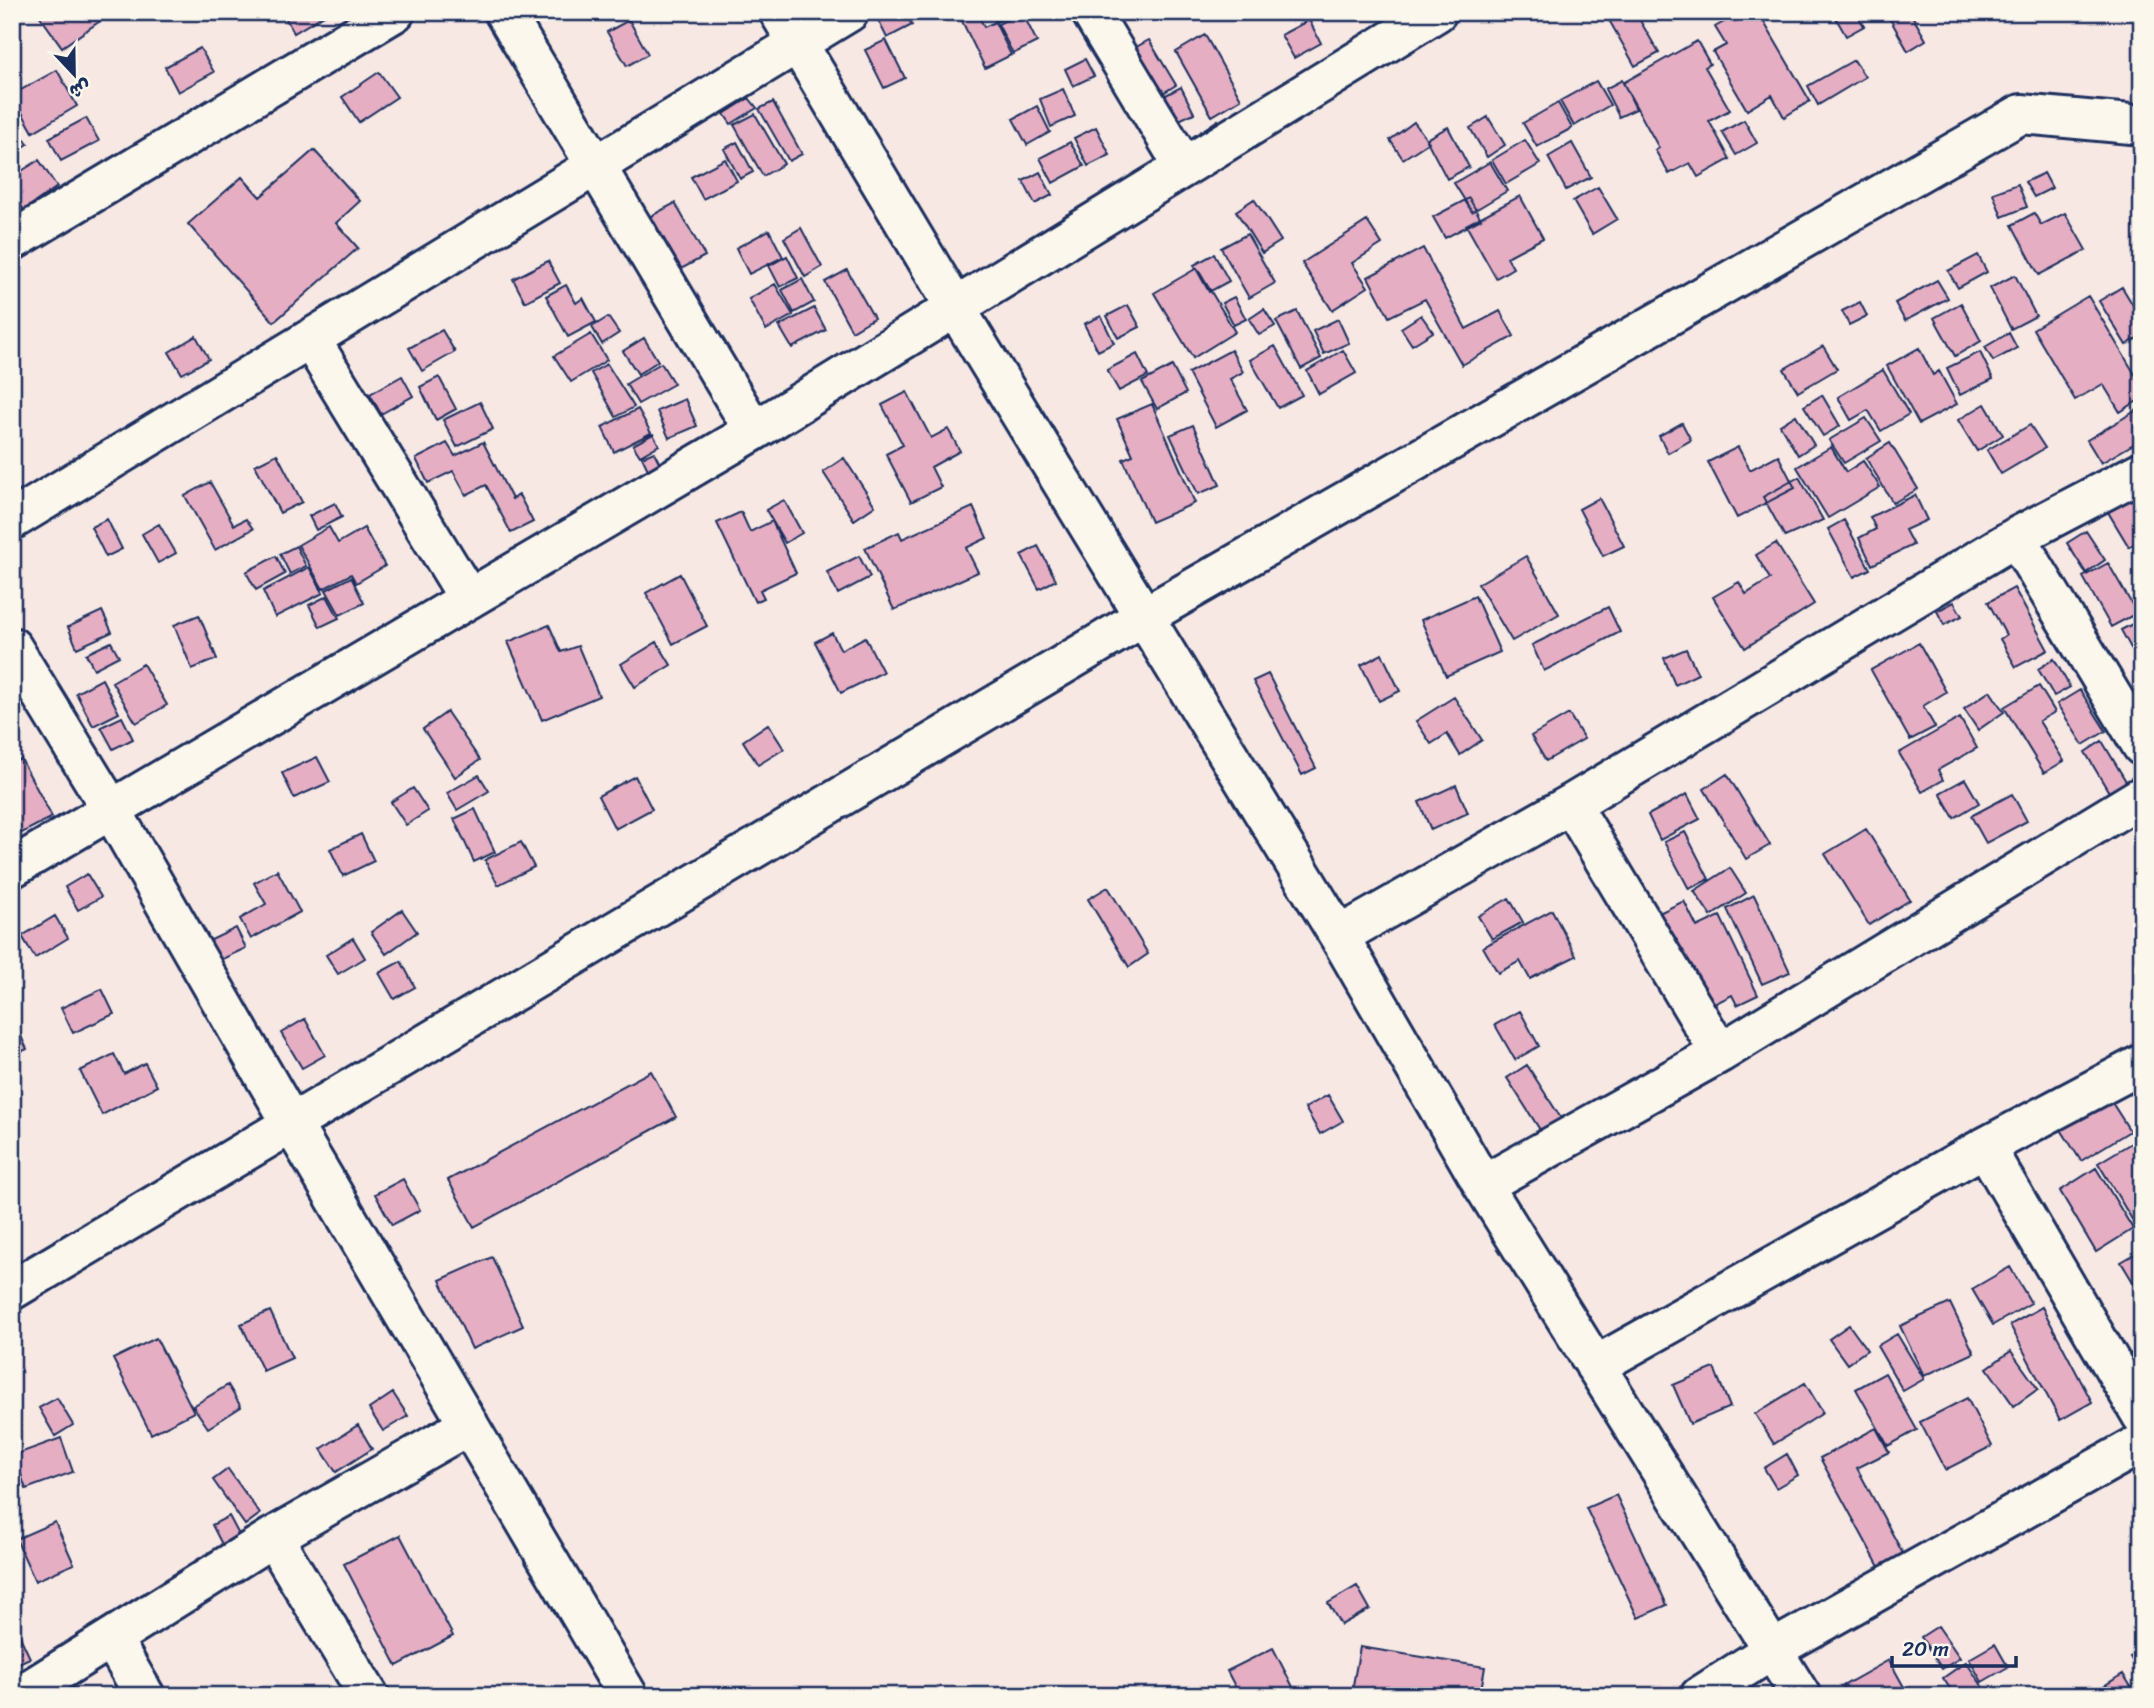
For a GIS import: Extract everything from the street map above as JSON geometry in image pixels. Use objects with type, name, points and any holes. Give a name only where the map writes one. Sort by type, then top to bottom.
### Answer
[{"type":"street","points":[[13,237],[395,12]]},
{"type":"street","points":[[504,12],[754,431]]},
{"type":"street","points":[[12,520],[596,168],[788,28],[849,12]]},
{"type":"street","points":[[1091,12],[1184,167]]},
{"type":"street","points":[[12,867],[754,431],[1437,12]]},
{"type":"street","points":[[788,28],[1339,936],[1483,1185],[1801,1696]]},
{"type":"street","points":[[12,1290],[1145,616],[2021,114],[2142,125]]},
{"type":"street","points":[[311,340],[469,599]]},
{"type":"street","points":[[1339,936],[1571,804],[2016,537],[2142,471]]},
{"type":"street","points":[[2016,537],[2142,746]]},
{"type":"street","points":[[12,647],[111,809],[628,1696]]},
{"type":"street","points":[[1483,1185],[1720,1053],[2142,796]]},
{"type":"street","points":[[1571,804],[1720,1053]]},
{"type":"street","points":[[1595,1366],[1985,1147],[2142,1064]]},
{"type":"street","points":[[1985,1147],[2142,1416]]},
{"type":"street","points":[[19,1696],[273,1537],[469,1425]]},
{"type":"street","points":[[1700,1696],[1774,1649],[2142,1443]]},
{"type":"street","points":[[273,1537],[369,1696]]},
{"type":"street","points":[[112,1639],[145,1696]]},
{"type":"building","points":[[37,12],[107,12],[109,15],[62,47]]},
{"type":"building","points":[[282,12],[329,12],[294,33]]},
{"type":"building","points":[[874,12],[905,12],[912,25],[887,38]]},
{"type":"building","points":[[977,12],[984,27],[995,22],[1011,55],[985,68],[959,15]]},
{"type":"building","points":[[991,12],[1014,12],[996,22]]},
{"type":"building","points":[[1022,12],[1037,42],[1013,54],[998,24]]},
{"type":"building","points":[[1635,12],[1659,53],[1635,66],[1605,13]]},
{"type":"building","points":[[1742,12],[1758,12],[1810,101],[1784,117],[1772,95],[1747,110],[1713,52],[1726,45],[1715,27]]},
{"type":"building","points":[[1856,12],[1864,26],[1846,36],[1833,13]]},
{"type":"building","points":[[1897,12],[1910,12],[1926,40],[1908,51],[1889,17]]},
{"type":"building","points":[[629,20],[648,54],[627,66],[607,32]]},
{"type":"building","points":[[1309,20],[1321,43],[1294,58],[1281,35]]},
{"type":"building","points":[[1205,35],[1241,99],[1212,116],[1176,52]]},
{"type":"building","points":[[886,40],[905,78],[884,88],[865,50]]},
{"type":"building","points":[[1149,40],[1176,85],[1158,96],[1131,50]]},
{"type":"building","points":[[1697,41],[1710,64],[1705,67],[1730,110],[1709,121],[1730,159],[1698,177],[1690,163],[1669,174],[1655,150],[1659,148],[1623,83]]},
{"type":"building","points":[[200,48],[214,72],[178,92],[165,67]]},
{"type":"building","points":[[1085,59],[1094,76],[1073,86],[1065,69]]},
{"type":"building","points":[[1854,60],[1865,77],[1818,105],[1808,86]]},
{"type":"building","points":[[57,70],[77,106],[33,132],[12,95]]},
{"type":"building","points":[[379,72],[397,97],[359,122],[342,97]]},
{"type":"building","points":[[1622,80],[1636,109],[1619,117],[1605,89]]},
{"type":"building","points":[[1596,81],[1610,105],[1574,126],[1560,101]]},
{"type":"building","points":[[1181,87],[1194,113],[1175,122],[1162,97]]},
{"type":"building","points":[[1063,89],[1075,116],[1051,127],[1040,99]]},
{"type":"building","points":[[749,98],[757,108],[731,124],[724,114]]},
{"type":"building","points":[[773,102],[802,154],[789,161],[759,109]]},
{"type":"building","points":[[1558,103],[1572,128],[1537,147],[1523,123]]},
{"type":"building","points":[[1037,106],[1050,132],[1027,145],[1013,119]]},
{"type":"building","points":[[755,114],[784,164],[763,176],[734,125]]},
{"type":"building","points":[[1488,117],[1505,145],[1487,157],[1470,128]]},
{"type":"building","points":[[86,118],[99,141],[61,161],[49,138]]},
{"type":"building","points":[[1218,120],[1226,133],[1199,151],[1191,138]]},
{"type":"building","points":[[1744,120],[1757,143],[1736,155],[1722,132]]},
{"type":"building","points":[[12,121],[28,144],[12,155]]},
{"type":"building","points":[[1414,122],[1429,142],[1403,159],[1390,140]]},
{"type":"building","points":[[1096,127],[1110,155],[1088,166],[1074,138]]},
{"type":"building","points":[[1448,127],[1469,167],[1447,179],[1426,139]]},
{"type":"building","points":[[1525,140],[1540,164],[1506,184],[1492,160]]},
{"type":"building","points":[[737,142],[753,172],[740,179],[724,149]]},
{"type":"building","points":[[1070,142],[1084,166],[1053,183],[1040,158]]},
{"type":"building","points":[[1572,143],[1591,177],[1566,190],[1548,157]]},
{"type":"building","points":[[314,150],[360,201],[336,223],[358,248],[274,322],[188,224],[242,177],[260,197]]},
{"type":"building","points":[[725,159],[737,181],[703,199],[691,177]]},
{"type":"building","points":[[39,160],[57,187],[24,210],[12,192],[12,177]]},
{"type":"building","points":[[1490,162],[1507,191],[1472,212],[1454,183]]},
{"type":"building","points":[[1040,172],[1052,195],[1035,204],[1023,181]]},
{"type":"building","points":[[2044,173],[2052,188],[2034,197],[2025,182]]},
{"type":"building","points":[[2018,184],[2027,207],[2002,217],[1993,193]]},
{"type":"building","points":[[1598,187],[1617,219],[1592,234],[1573,201]]},
{"type":"building","points":[[1520,196],[1543,238],[1507,257],[1513,268],[1496,278],[1466,225]]},
{"type":"building","points":[[1469,198],[1481,219],[1445,238],[1433,217]]},
{"type":"building","points":[[1254,199],[1281,241],[1262,253],[1236,211]]},
{"type":"building","points":[[675,203],[705,256],[681,269],[651,216]]},
{"type":"building","points":[[2034,213],[2041,225],[2065,213],[2086,250],[2039,275],[2012,225]]},
{"type":"building","points":[[1367,221],[1382,244],[1352,263],[1368,287],[1332,310],[1302,263]]},
{"type":"building","points":[[801,228],[822,267],[805,277],[784,238]]},
{"type":"building","points":[[769,230],[783,257],[749,274],[736,248]]},
{"type":"building","points":[[1247,234],[1275,283],[1249,298],[1221,248]]},
{"type":"building","points":[[1423,248],[1466,329],[1500,311],[1514,336],[1462,365],[1425,299],[1389,317],[1368,277]]},
{"type":"building","points":[[1214,254],[1229,281],[1209,292],[1194,265]]},
{"type":"building","points":[[1978,255],[1987,272],[1958,288],[1948,271]]},
{"type":"building","points":[[787,256],[798,278],[780,287],[769,266]]},
{"type":"building","points":[[548,261],[560,283],[525,302],[513,279]]},
{"type":"building","points":[[1197,268],[1235,332],[1193,358],[1154,293]]},
{"type":"building","points":[[847,270],[874,318],[852,331],[825,282]]},
{"type":"building","points":[[2015,275],[2036,316],[2011,329],[1990,288]]},
{"type":"building","points":[[802,279],[814,302],[794,313],[782,290]]},
{"type":"building","points":[[1937,280],[1948,298],[1905,321],[1895,303]]},
{"type":"building","points":[[775,284],[793,315],[766,330],[749,299]]},
{"type":"building","points":[[566,285],[576,303],[583,298],[596,322],[568,337],[546,296]]},
{"type":"building","points":[[2122,287],[2142,320],[2142,335],[2126,345],[2099,301]]},
{"type":"building","points":[[2088,296],[2142,386],[2142,398],[2120,412],[2103,384],[2075,400],[2033,329]]},
{"type":"building","points":[[1234,297],[1246,319],[1234,325],[1222,303]]},
{"type":"building","points":[[1860,302],[1867,316],[1849,325],[1842,311]]},
{"type":"building","points":[[1961,303],[1981,341],[1955,356],[1934,318]]},
{"type":"building","points":[[1128,305],[1140,327],[1118,338],[1107,316]]},
{"type":"building","points":[[814,308],[826,330],[792,348],[779,326]]},
{"type":"building","points":[[1264,309],[1275,326],[1259,335],[1249,319]]},
{"type":"building","points":[[1297,311],[1321,358],[1301,369],[1276,321]]},
{"type":"building","points":[[1421,315],[1433,332],[1412,345],[1401,328]]},
{"type":"building","points":[[1101,316],[1114,343],[1098,351],[1084,324]]},
{"type":"building","points":[[608,317],[619,333],[602,344],[592,327]]},
{"type":"building","points":[[1338,319],[1349,343],[1324,354],[1313,331]]},
{"type":"building","points":[[442,330],[455,352],[422,371],[409,348]]},
{"type":"building","points":[[2009,333],[2017,348],[1993,361],[1985,347]]},
{"type":"building","points":[[591,334],[607,360],[571,382],[554,356]]},
{"type":"building","points":[[196,336],[209,359],[182,374],[169,352]]},
{"type":"building","points":[[644,338],[658,361],[638,374],[623,351]]},
{"type":"building","points":[[1275,346],[1302,395],[1278,408],[1250,360]]},
{"type":"building","points":[[1823,346],[1837,369],[1798,392],[1784,369]]},
{"type":"building","points":[[1919,348],[1933,375],[1939,371],[1957,404],[1919,424],[1887,366]]},
{"type":"building","points":[[1231,350],[1243,372],[1230,379],[1247,410],[1216,427],[1188,373]]},
{"type":"building","points":[[1343,350],[1356,373],[1319,394],[1307,371]]},
{"type":"building","points":[[1980,352],[1993,379],[1960,395],[1947,368]]},
{"type":"building","points":[[1137,354],[1148,376],[1119,391],[1107,370]]},
{"type":"building","points":[[661,363],[674,384],[638,404],[626,384]]},
{"type":"building","points":[[607,364],[634,407],[616,417],[591,373]]},
{"type":"building","points":[[1172,366],[1186,393],[1157,409],[1142,382]]},
{"type":"building","points":[[1883,370],[1909,414],[1881,431],[1868,410],[1851,420],[1838,397]]},
{"type":"building","points":[[402,376],[413,396],[381,414],[370,394]]},
{"type":"building","points":[[439,377],[456,409],[436,420],[420,387]]},
{"type":"building","points":[[907,392],[931,438],[948,429],[960,451],[931,467],[941,487],[911,502],[886,454],[903,445],[882,405]]},
{"type":"building","points":[[1822,395],[1840,426],[1823,436],[1804,406]]},
{"type":"building","points":[[685,399],[697,426],[669,438],[657,411]]},
{"type":"building","points":[[480,402],[493,429],[457,447],[443,420]]},
{"type":"building","points":[[1152,404],[1195,503],[1151,522],[1123,459],[1133,455],[1117,419]]},
{"type":"building","points":[[1985,404],[2003,435],[1977,451],[1958,420]]},
{"type":"building","points":[[2142,407],[2142,439],[2101,463],[2087,440]]},
{"type":"building","points":[[638,409],[651,433],[614,452],[602,427]]},
{"type":"building","points":[[1796,415],[1814,445],[1798,455],[1780,425]]},
{"type":"building","points":[[1866,418],[1881,441],[1844,463],[1829,440]]},
{"type":"building","points":[[1682,423],[1691,440],[1668,453],[1659,436]]},
{"type":"building","points":[[1193,425],[1220,485],[1198,494],[1170,435]]},
{"type":"building","points":[[2030,425],[2045,448],[2001,474],[1987,450]]},
{"type":"building","points":[[653,434],[659,445],[640,456],[633,445]]},
{"type":"building","points":[[483,442],[512,499],[519,495],[533,522],[511,533],[486,485],[466,495],[453,471],[428,483],[416,459],[447,443],[455,456]]},
{"type":"building","points":[[1890,443],[1918,489],[1893,503],[1866,458]]},
{"type":"building","points":[[1738,447],[1750,470],[1778,455],[1795,488],[1737,518],[1708,462]]},
{"type":"building","points":[[1831,447],[1846,472],[1863,461],[1880,487],[1828,518],[1797,467]]},
{"type":"building","points":[[654,452],[661,466],[649,472],[642,457]]},
{"type":"building","points":[[277,454],[302,502],[280,513],[255,465]]},
{"type":"building","points":[[844,458],[875,506],[854,520],[823,472]]},
{"type":"building","points":[[1799,477],[1823,520],[1785,537],[1763,497]]},
{"type":"building","points":[[210,482],[234,525],[246,519],[253,529],[215,550],[185,496]]},
{"type":"building","points":[[2142,493],[2142,555],[2135,543],[2129,547],[2108,512]]},
{"type":"building","points":[[1915,495],[1927,520],[1905,530],[1913,545],[1872,565],[1859,538],[1876,529],[1870,517]]},
{"type":"building","points":[[1599,498],[1624,546],[1603,556],[1579,509]]},
{"type":"building","points":[[784,500],[802,533],[785,543],[766,510]]},
{"type":"building","points":[[335,503],[342,517],[316,530],[309,516]]},
{"type":"building","points":[[973,507],[987,538],[966,548],[978,572],[894,610],[865,548],[899,532],[902,539]]},
{"type":"building","points":[[741,512],[750,532],[772,521],[796,573],[760,590],[764,598],[755,602],[717,523]]},
{"type":"building","points":[[107,519],[122,549],[106,557],[91,527]]},
{"type":"building","points":[[1844,520],[1870,569],[1854,577],[1828,529]]},
{"type":"building","points":[[159,524],[176,553],[158,563],[142,534]]},
{"type":"building","points":[[329,527],[338,543],[364,528],[385,566],[356,583],[351,574],[323,589],[298,545]]},
{"type":"building","points":[[2086,531],[2105,560],[2086,573],[2067,543]]},
{"type":"building","points":[[1776,543],[1814,604],[1745,648],[1713,597],[1739,582],[1746,594],[1770,579],[1756,555]]},
{"type":"building","points":[[296,546],[306,566],[290,574],[280,554]]},
{"type":"building","points":[[1038,546],[1056,580],[1039,589],[1021,555]]},
{"type":"building","points":[[276,556],[285,574],[256,590],[246,572]]},
{"type":"building","points":[[859,556],[870,577],[838,594],[827,572]]},
{"type":"building","points":[[1526,556],[1559,614],[1512,641],[1478,584]]},
{"type":"building","points":[[2108,563],[2137,613],[2111,627],[2083,577]]},
{"type":"building","points":[[309,567],[323,593],[275,617],[263,591]]},
{"type":"building","points":[[680,574],[707,626],[673,644],[646,593]]},
{"type":"building","points":[[351,577],[364,603],[340,615],[326,590]]},
{"type":"building","points":[[2014,588],[2048,650],[2016,667],[2000,639],[2006,635],[1988,602]]},
{"type":"building","points":[[327,596],[339,618],[320,627],[309,605]]},
{"type":"building","points":[[1475,596],[1500,652],[1446,676],[1421,620]]},
{"type":"building","points":[[1954,602],[1962,616],[1944,625],[1937,611]]},
{"type":"building","points":[[1608,607],[1620,632],[1544,671],[1532,645]]},
{"type":"building","points":[[102,611],[112,632],[77,648],[68,627]]},
{"type":"building","points":[[199,615],[217,659],[192,669],[174,625]]},
{"type":"building","points":[[2142,619],[2142,668],[2121,630]]},
{"type":"building","points":[[549,625],[561,652],[578,646],[599,696],[542,720],[508,642]]},
{"type":"building","points":[[832,633],[841,650],[865,637],[883,672],[841,693],[815,642]]},
{"type":"building","points":[[111,642],[119,656],[94,669],[86,654]]},
{"type":"building","points":[[657,642],[671,665],[635,687],[621,664]]},
{"type":"building","points":[[1919,643],[1946,692],[1923,706],[1935,727],[1910,740],[1871,670]]},
{"type":"building","points":[[1686,649],[1698,674],[1675,685],[1664,658]]},
{"type":"building","points":[[1382,654],[1400,691],[1379,701],[1361,665]]},
{"type":"building","points":[[2054,659],[2070,687],[2054,696],[2038,669]]},
{"type":"building","points":[[143,664],[167,705],[136,723],[112,682]]},
{"type":"building","points":[[1268,674],[1316,768],[1302,775],[1253,681]]},
{"type":"building","points":[[102,679],[119,713],[93,726],[76,693]]},
{"type":"building","points":[[2039,686],[2055,712],[2039,721],[2064,761],[2044,773],[2004,707]]},
{"type":"building","points":[[2080,690],[2106,731],[2083,745],[2057,704]]},
{"type":"building","points":[[1990,691],[2004,712],[1978,730],[1964,709]]},
{"type":"building","points":[[1454,697],[1482,740],[1460,755],[1447,734],[1431,744],[1416,721]]},
{"type":"building","points":[[447,712],[480,760],[455,777],[423,729]]},
{"type":"building","points":[[1569,714],[1584,739],[1546,761],[1531,736]]},
{"type":"building","points":[[122,717],[133,739],[113,749],[101,727]]},
{"type":"building","points":[[1960,718],[1977,748],[1938,770],[1943,780],[1922,792],[1899,753]]},
{"type":"building","points":[[768,724],[784,749],[758,765],[743,741]]},
{"type":"building","points":[[2102,741],[2133,793],[2116,804],[2085,752]]},
{"type":"building","points":[[317,757],[330,782],[294,798],[282,773]]},
{"type":"building","points":[[21,759],[52,817],[20,834],[12,819],[12,763]]},
{"type":"building","points":[[1727,774],[1770,845],[1746,859],[1704,789]]},
{"type":"building","points":[[479,775],[489,791],[457,810],[447,793]]},
{"type":"building","points":[[635,776],[652,809],[615,829],[598,796]]},
{"type":"building","points":[[1965,779],[1979,803],[1954,818],[1940,793]]},
{"type":"building","points":[[1456,785],[1468,813],[1431,830],[1419,802]]},
{"type":"building","points":[[413,788],[428,811],[406,825],[391,802]]},
{"type":"building","points":[[1687,794],[1700,819],[1660,840],[1648,815]]},
{"type":"building","points":[[2012,794],[2027,821],[1986,843],[1971,816]]},
{"type":"building","points":[[475,809],[495,852],[474,862],[454,819]]},
{"type":"building","points":[[1866,829],[1910,900],[1869,925],[1825,854]]},
{"type":"building","points":[[1685,832],[1709,879],[1689,889],[1664,842]]},
{"type":"building","points":[[361,834],[374,861],[343,876],[330,849]]},
{"type":"building","points":[[521,842],[534,867],[498,885],[485,860]]},
{"type":"building","points":[[1730,868],[1746,893],[1711,916],[1694,891]]},
{"type":"building","points":[[277,870],[300,912],[251,939],[240,919],[266,904],[254,883]]},
{"type":"building","points":[[87,874],[101,897],[78,910],[65,887]]},
{"type":"building","points":[[1108,887],[1148,954],[1129,967],[1088,899]]},
{"type":"building","points":[[1754,895],[1790,972],[1762,984],[1727,909]]},
{"type":"building","points":[[1509,898],[1523,922],[1492,939],[1478,916]]},
{"type":"building","points":[[1684,901],[1697,927],[1720,916],[1758,995],[1737,1005],[1732,995],[1704,1009],[1659,913]]},
{"type":"building","points":[[402,910],[417,932],[386,954],[371,932]]},
{"type":"building","points":[[1552,910],[1576,956],[1530,979],[1520,961],[1498,973],[1483,947]]},
{"type":"building","points":[[55,916],[68,938],[35,958],[22,936]]},
{"type":"building","points":[[236,928],[246,948],[218,961],[209,941]]},
{"type":"building","points":[[353,938],[365,958],[338,974],[326,955]]},
{"type":"building","points":[[401,961],[415,987],[394,999],[379,973]]},
{"type":"building","points":[[102,989],[114,1014],[73,1033],[61,1008]]},
{"type":"building","points":[[1520,1011],[1539,1046],[1515,1060],[1495,1025]]},
{"type":"building","points":[[305,1019],[325,1055],[302,1068],[281,1033]]},
{"type":"building","points":[[19,1032],[27,1049],[12,1056],[12,1035]]},
{"type":"building","points":[[114,1054],[124,1074],[145,1063],[157,1086],[102,1115],[80,1071]]},
{"type":"building","points":[[1527,1065],[1564,1123],[1544,1136],[1507,1078]]},
{"type":"building","points":[[651,1071],[676,1117],[474,1227],[448,1180]]},
{"type":"building","points":[[1328,1095],[1343,1121],[1320,1134],[1305,1108]]},
{"type":"building","points":[[2109,1098],[2130,1131],[2081,1161],[2060,1128]]},
{"type":"building","points":[[2133,1142],[2142,1155],[2142,1229],[2139,1231],[2098,1163]]},
{"type":"building","points":[[2096,1168],[2133,1229],[2096,1252],[2060,1191]]},
{"type":"building","points":[[403,1179],[420,1210],[392,1225],[375,1194]]},
{"type":"building","points":[[2142,1250],[2142,1297],[2121,1262]]},
{"type":"building","points":[[492,1257],[523,1326],[472,1349],[440,1280]]},
{"type":"building","points":[[2010,1267],[2031,1303],[1993,1325],[1972,1289]]},
{"type":"building","points":[[1950,1303],[1974,1353],[1924,1376],[1900,1326]]},
{"type":"building","points":[[2042,1307],[2092,1402],[2060,1420],[2010,1325]]},
{"type":"building","points":[[270,1311],[292,1358],[263,1371],[241,1324]]},
{"type":"building","points":[[1849,1325],[1867,1350],[1847,1364],[1829,1339]]},
{"type":"building","points":[[1897,1334],[1924,1379],[1903,1391],[1877,1346]]},
{"type":"building","points":[[156,1338],[194,1412],[151,1434],[113,1359]]},
{"type":"building","points":[[2142,1347],[2142,1372],[2130,1354]]},
{"type":"building","points":[[2011,1351],[2038,1389],[2014,1406],[1987,1368]]},
{"type":"building","points":[[1714,1368],[1730,1407],[1690,1424],[1673,1385]]},
{"type":"building","points":[[1885,1373],[1917,1430],[1888,1446],[1856,1389]]},
{"type":"building","points":[[1805,1383],[1823,1413],[1774,1444],[1755,1414]]},
{"type":"building","points":[[228,1385],[241,1407],[208,1428],[193,1406]]},
{"type":"building","points":[[393,1393],[408,1416],[383,1431],[369,1409]]},
{"type":"building","points":[[57,1398],[73,1425],[55,1436],[39,1408]]},
{"type":"building","points":[[1967,1398],[1992,1446],[1945,1470],[1920,1422]]},
{"type":"building","points":[[358,1425],[372,1449],[336,1472],[321,1449]]},
{"type":"building","points":[[1876,1428],[1889,1452],[1857,1468],[1908,1563],[1884,1576],[1820,1458]]},
{"type":"building","points":[[61,1438],[73,1472],[26,1489],[14,1455]]},
{"type":"building","points":[[1787,1454],[1798,1475],[1776,1488],[1764,1468]]},
{"type":"building","points":[[228,1469],[260,1514],[245,1525],[213,1480]]},
{"type":"building","points":[[1616,1495],[1667,1605],[1638,1618],[1586,1508]]},
{"type":"building","points":[[229,1516],[246,1548],[228,1556],[212,1525]]},
{"type":"building","points":[[55,1522],[74,1564],[35,1581],[16,1539]]},
{"type":"building","points":[[400,1535],[453,1636],[397,1666],[344,1564]]},
{"type":"building","points":[[1357,1586],[1370,1609],[1341,1625],[1328,1603]]},
{"type":"building","points":[[1938,1626],[1960,1658],[1942,1669],[1921,1637]]},
{"type":"building","points":[[17,1630],[30,1658],[12,1666],[12,1632]]},
{"type":"building","points":[[1995,1644],[2008,1667],[1982,1682],[1969,1659]]},
{"type":"building","points":[[1360,1647],[1485,1667],[1480,1696],[1351,1696]]},
{"type":"building","points":[[1273,1648],[1294,1689],[1280,1696],[1240,1696],[1227,1671]]},
{"type":"building","points":[[2142,1651],[2142,1677],[2130,1657]]},
{"type":"building","points":[[1889,1660],[1909,1696],[1848,1696],[1843,1686]]},
{"type":"building","points":[[1966,1662],[1989,1696],[1955,1696],[1943,1678]]},
{"type":"building","points":[[2123,1674],[2137,1696],[2088,1696]]}]
